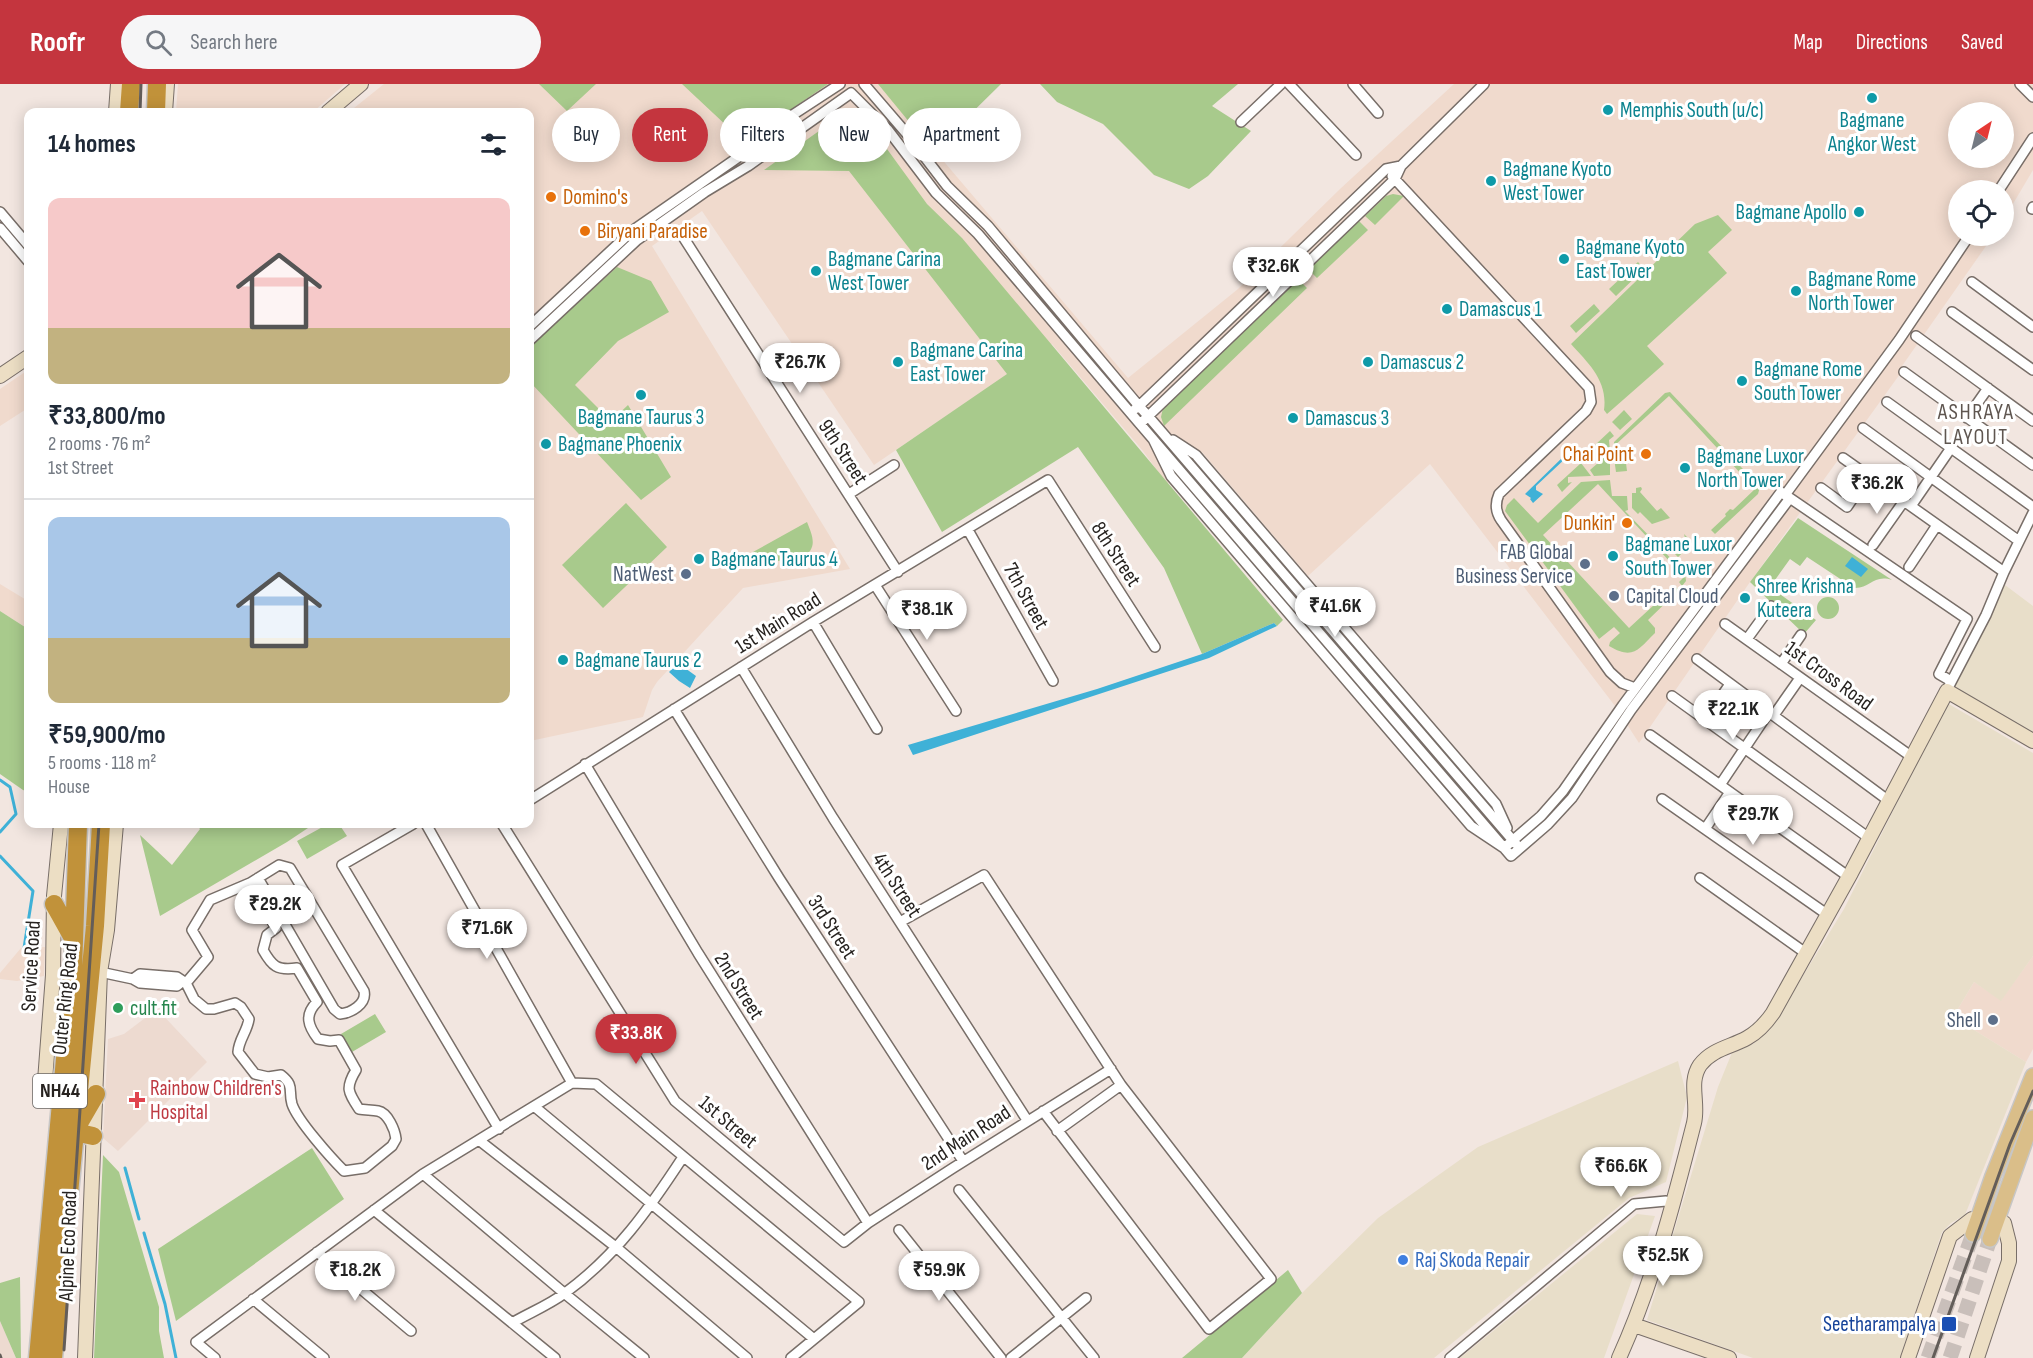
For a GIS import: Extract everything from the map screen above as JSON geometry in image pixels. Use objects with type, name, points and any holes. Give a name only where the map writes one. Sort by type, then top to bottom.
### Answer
[{"type":"highway","points":[[129,108],[131,84]]},
{"type":"highway","points":[[156,108],[157,84]]},
{"type":"highway","name":"Outer Ring Road","points":[[38,1358],[73,970],[78,828]]},
{"type":"highway","name":"Outer Ring Road","points":[[53,1358],[95,927],[101,828]]},
{"type":"highway","points":[[54,904],[73,938]]},
{"type":"highway","points":[[93,1136],[75,1132],[96,1094]]},
{"type":"main road","points":[[1975,1227],[2033,1077]]},
{"type":"main road","points":[[1990,1239],[2033,1118]]},
{"type":"street","points":[[116,108],[118,84]]},
{"type":"street","points":[[165,108],[167,84]]},
{"type":"street","points":[[333,108],[361,84]]},
{"type":"street","points":[[346,108],[373,84]]},
{"type":"street","points":[[534,322],[632,231],[740,156],[791,116],[842,84],[888,130],[936,193],[978,234],[1135,409],[1148,417],[1520,849]]},
{"type":"street","points":[[534,336],[637,240],[705,192],[748,166],[864,84],[947,186],[988,226],[1135,409],[1140,424],[1511,856],[1548,824],[1572,798],[1631,710],[1899,340],[1962,246]]},
{"type":"street","points":[[1241,122],[1281,84]]},
{"type":"street","points":[[1289,84],[1356,155]]},
{"type":"street","points":[[1353,84],[1378,113]]},
{"type":"street","points":[[1140,424],[1395,179],[1401,166],[1484,84]]},
{"type":"street","points":[[2020,84],[2033,97]]},
{"type":"street","points":[[2006,180],[2033,138]]},
{"type":"street","points":[[1135,409],[1386,169],[1401,166]]},
{"type":"street","points":[[1386,169],[1589,388],[1590,402],[1586,411],[1499,494],[1496,502],[1497,511],[1501,520],[1610,672],[1622,683],[1635,688]]},
{"type":"street","points":[[0,212],[24,240]]},
{"type":"street","points":[[0,228],[24,256]]},
{"type":"street","name":"9th Street","points":[[680,232],[898,572]]},
{"type":"street","points":[[1972,282],[2033,327]]},
{"type":"street","points":[[1952,312],[2033,370]]},
{"type":"street","points":[[1916,336],[2033,420]]},
{"type":"street","points":[[0,376],[24,360]]},
{"type":"street","points":[[1904,372],[2033,465]]},
{"type":"street","points":[[1967,418],[1988,388]]},
{"type":"street","points":[[1887,402],[2033,507]]},
{"type":"street","points":[[1863,428],[2019,541]]},
{"type":"street","points":[[1161,432],[1196,455],[1496,804],[1513,841]]},
{"type":"street","points":[[1153,439],[1171,476],[1471,826],[1504,848]]},
{"type":"street","points":[[1873,545],[1931,477],[1951,448]]},
{"type":"street","points":[[1843,458],[2004,572]]},
{"type":"street","points":[[849,494],[894,465]]},
{"type":"street","points":[[1821,488],[1846,507],[1868,476]]},
{"type":"street","name":"1st Main Road","points":[[534,797],[813,622],[1048,480]]},
{"type":"street","name":"8th Street","points":[[1048,480],[1155,647]]},
{"type":"street","points":[[1504,848],[1541,816],[1563,791],[1635,688],[1785,495]]},
{"type":"street","points":[[1785,495],[1967,618],[1939,674],[1949,686],[2033,741]]},
{"type":"street","points":[[1619,1358],[1634,1325],[1674,1203],[1696,1114],[1693,1087],[1700,1065],[1710,1055],[1748,1038],[1764,1026],[1773,1013],[1890,801],[1986,615],[2033,513]]},
{"type":"street","points":[[1909,567],[1937,525]]},
{"type":"street","name":"7th Street","points":[[968,530],[1053,681]]},
{"type":"street","points":[[875,585],[956,711]]},
{"type":"street","points":[[1747,639],[1771,606]]},
{"type":"street","points":[[813,622],[877,729]]},
{"type":"street","name":"1st Cross Road","points":[[1725,624],[1912,758]]},
{"type":"street","points":[[1781,664],[1802,635]]},
{"type":"street","points":[[1697,659],[1890,801]]},
{"type":"street","name":"4th Street","points":[[741,667],[833,818],[1027,1120]]},
{"type":"street","points":[[1720,785],[1745,748],[1800,678]]},
{"type":"street","points":[[1705,720],[1730,684]]},
{"type":"street","points":[[1672,696],[1869,838]]},
{"type":"street","name":"3rd Street","points":[[674,709],[779,878],[963,1161]]},
{"type":"street","points":[[1650,735],[1850,877]]},
{"type":"street","name":"2nd Street","points":[[585,765],[698,953],[868,1223]]},
{"type":"street","points":[[1705,829],[1730,792]]},
{"type":"street","points":[[1662,799],[1828,915]]},
{"type":"street","name":"Service Road","points":[[60,1097],[44,1094],[53,975],[54,904],[61,828]]},
{"type":"street","points":[[93,1136],[100,972],[107,930],[116,828]]},
{"type":"street","points":[[406,828],[342,865],[499,1129]]},
{"type":"street","points":[[428,828],[572,1083]]},
{"type":"street","name":"1st Street","points":[[504,828],[675,1101],[844,1242]]},
{"type":"street","points":[[184,982],[208,957],[192,930],[210,900],[254,881],[279,865],[290,868],[364,992],[365,997],[362,1003],[345,1013],[340,1014],[334,1009],[254,881]]},
{"type":"street","points":[[900,922],[984,874],[1121,1085],[1271,1279],[1209,1329],[1043,1111]]},
{"type":"street","points":[[1700,878],[1807,954]]},
{"type":"street","points":[[100,972],[133,979],[140,974],[177,977],[184,982],[194,999],[206,1009],[235,1003],[242,1007],[249,1019],[247,1029],[239,1040],[238,1052],[255,1074],[268,1077],[281,1075],[287,1080],[291,1086],[292,1104],[331,1158],[344,1171],[365,1168],[392,1146],[396,1138],[395,1132],[385,1115],[377,1110],[359,1109],[349,1094],[348,1082],[356,1070],[339,1040],[318,1039],[311,1030],[307,1018],[310,1009],[317,1002],[297,968],[284,970],[271,964],[262,950],[267,935],[276,928],[254,881]]},
{"type":"street","points":[[307,985],[316,979]]},
{"type":"street","name":"2nd Main Road","points":[[844,1242],[868,1223],[963,1161],[1111,1069]]},
{"type":"street","points":[[215,1358],[196,1342],[423,1174],[572,1083],[596,1084],[859,1302],[791,1358]]},
{"type":"street","points":[[1057,1131],[1121,1085]]},
{"type":"street","points":[[535,1107],[814,1339]]},
{"type":"street","name":"Alpine Eco Road","points":[[85,1358],[93,1136]]},
{"type":"street","points":[[480,1141],[617,1248],[747,1358]]},
{"type":"street","points":[[512,1323],[564,1293],[617,1248],[652,1205],[683,1157]]},
{"type":"street","points":[[423,1174],[644,1358]]},
{"type":"street","points":[[958,1190],[1094,1358]]},
{"type":"street","points":[[1450,1358],[1634,1204],[1666,1201],[1674,1203]]},
{"type":"street","points":[[374,1210],[555,1358]]},
{"type":"street","points":[[1908,1358],[1950,1236],[1972,1220],[1975,1227]]},
{"type":"street","points":[[1977,1358],[2009,1261],[2009,1243],[2004,1223],[1997,1220]]},
{"type":"street","points":[[899,1230],[1001,1358]]},
{"type":"street","points":[[317,1252],[411,1331]]},
{"type":"street","points":[[1011,1358],[1086,1298]]},
{"type":"street","points":[[253,1299],[324,1358]]},
{"type":"street","points":[[1634,1325],[1729,1358]]},
{"type":"shaded area","points":[[178,84],[345,84],[318,108],[176,108]]},
{"type":"shaded area","points":[[384,84],[878,84],[903,113],[903,162],[944,162],[1128,378],[1238,289],[1340,189],[1454,84],[2033,84],[2033,170],[2014,202],[2014,180],[1948,180],[1948,246],[1986,246],[1902,366],[1900,374],[1750,582],[1639,743],[1615,706],[1430,464],[1308,576],[1202,452],[1167,484],[1143,451],[1052,344],[874,465],[702,211],[652,246],[850,569],[743,588],[652,690],[643,717],[534,740],[534,108],[354,108]]},
{"type":"shaded area","points":[[24,373],[24,411],[0,426],[0,389]]},
{"type":"shaded area","points":[[0,584],[24,599],[24,626],[0,611]]},
{"type":"shaded area","points":[[2005,585],[2033,606],[2033,733],[1953,689]]},
{"type":"shaded area","points":[[1947,703],[2033,753],[2033,956],[2001,1001],[1974,982],[1953,1017],[2026,1062],[1965,1215],[1951,1223],[1942,1232],[1900,1358],[1753,1358],[1647,1320],[1718,1087],[1733,1050],[1753,1044],[1772,1026],[1844,909]]},
{"type":"shaded area","points":[[45,947],[44,976],[17,981],[0,979],[0,973],[21,948]]},
{"type":"shaded area","name":"Shell","points":[[2033,956],[2033,1049],[2026,1062],[1953,1017],[1974,982],[2001,1000]]},
{"type":"shaded area","name":"Rainbow Children's Hospital","points":[[157,1009],[207,1062],[118,1151],[103,1138],[108,1039],[124,1034]]},
{"type":"shaded area","points":[[1678,1061],[1687,1097],[1666,1182],[1629,1198],[1434,1358],[1242,1358],[1302,1293],[1378,1218],[1478,1147]]},
{"type":"shaded area","points":[[1637,1214],[1655,1216],[1604,1358],[1460,1358]]},
{"type":"shaded area","points":[[0,1321],[16,1358],[0,1358]]},
{"type":"green space","points":[[539,84],[596,84],[570,108],[564,108]]},
{"type":"green space","points":[[682,84],[828,84],[793,108],[720,108],[720,120]]},
{"type":"green space","points":[[878,84],[1001,84],[977,108],[903,108],[903,114]]},
{"type":"green space","points":[[1040,84],[1238,84],[1212,106],[1251,131],[1208,176],[1189,189],[1154,175],[1103,124],[1057,102]]},
{"type":"green space","points":[[818,132],[818,162],[891,162],[891,154],[927,204],[962,238],[1283,620],[1277,626],[1274,623],[1202,654],[1164,568],[1078,447],[942,532],[896,450],[1007,374],[849,171],[764,170],[775,162],[806,162],[806,140]]},
{"type":"green space","points":[[1393,194],[1404,196],[1375,225],[1365,216],[1386,196]]},
{"type":"green space","points":[[1718,215],[1732,230],[1708,252],[1727,273],[1647,346],[1664,364],[1607,414],[1604,410],[1603,390],[1596,374],[1571,344],[1695,224]]},
{"type":"green space","points":[[1359,221],[1368,230],[1317,278],[1308,269]]},
{"type":"green space","points":[[1638,262],[1644,269],[1616,296],[1609,289]]},
{"type":"green space","points":[[617,267],[651,281],[669,312],[618,341],[575,385],[611,421],[628,405],[671,477],[641,500],[534,386],[534,342]]},
{"type":"green space","points":[[1298,279],[1307,288],[1164,426],[1161,417],[1163,408]]},
{"type":"green space","points":[[1594,304],[1600,311],[1576,333],[1570,326]]},
{"type":"green space","points":[[1670,392],[1760,487],[1758,494],[1715,534],[1711,530],[1726,516],[1725,514],[1730,509],[1733,510],[1755,489],[1669,396],[1614,446],[1614,442],[1665,393]]},
{"type":"green space","points":[[1624,410],[1632,419],[1620,430],[1612,422]]},
{"type":"green space","points":[[1610,431],[1614,436],[1609,440],[1610,451],[1604,453],[1595,445]]},
{"type":"green space","points":[[1610,454],[1610,475],[1594,476],[1590,470]]},
{"type":"green space","points":[[1618,454],[1626,463],[1627,471],[1616,472],[1614,458]]},
{"type":"green space","points":[[1581,463],[1591,476],[1568,477],[1568,483],[1572,482],[1562,492],[1557,485]]},
{"type":"green space","points":[[1610,480],[1612,496],[1627,496],[1628,510],[1625,511],[1685,573],[1686,581],[1682,586],[1679,582],[1684,577],[1598,484],[1543,535],[1629,628],[1655,604],[1653,602],[1659,597],[1661,599],[1675,586],[1679,590],[1648,620],[1655,628],[1655,633],[1630,653],[1609,646],[1610,642],[1620,633],[1614,627],[1599,639],[1505,511],[1514,498],[1538,523],[1581,482]]},
{"type":"green space","points":[[1641,487],[1640,492],[1657,511],[1661,508],[1670,518],[1652,524],[1640,512],[1638,514],[1632,508],[1632,493],[1636,493],[1636,488]]},
{"type":"green space","points":[[626,503],[667,547],[603,608],[562,565]]},
{"type":"green space","points":[[1798,518],[1892,580],[1880,579],[1854,588],[1807,557],[1800,566],[1790,559],[1770,587],[1816,620],[1804,634],[1750,582]]},
{"type":"green space","points":[[807,522],[813,542],[807,554],[802,558],[755,564],[753,552]]},
{"type":"green space","points":[[1684,534],[1693,543],[1678,557],[1669,548],[1686,542]]},
{"type":"green space","points":[[1828,597],[1836,600],[1839,608],[1836,616],[1828,619],[1820,616],[1817,608],[1820,600]]},
{"type":"green space","points":[[0,611],[24,626],[24,790],[0,774]]},
{"type":"green space","points":[[308,828],[160,916],[140,835],[172,865],[200,829]]},
{"type":"green space","points":[[321,828],[342,828],[347,836],[307,859],[297,841]]},
{"type":"green space","points":[[375,1014],[386,1032],[352,1052],[341,1034]]},
{"type":"green space","points":[[312,1148],[344,1199],[176,1321],[158,1249]]},
{"type":"green space","points":[[103,1155],[119,1172],[159,1307],[159,1331],[164,1358],[94,1358]]},
{"type":"green space","points":[[1288,1270],[1302,1293],[1242,1358],[1182,1358]]},
{"type":"green space","points":[[20,1277],[21,1358],[16,1358],[0,1321],[0,1283]]},
{"type":"water","points":[[1565,455],[1567,457],[1536,486],[1536,490],[1543,494],[1533,503],[1531,498],[1525,494]]},
{"type":"water","points":[[1852,557],[1868,569],[1861,577],[1845,566]]},
{"type":"water","points":[[1274,623],[1277,626],[1209,658],[913,755],[908,745],[1097,689],[1202,654]]},
{"type":"water","points":[[678,663],[696,676],[690,688],[669,672]]},
{"type":"waterway","points":[[0,780],[10,787],[16,814],[0,832]]},
{"type":"waterway","points":[[0,856],[33,891],[24,948]]},
{"type":"waterway","points":[[125,1168],[139,1219]]},
{"type":"waterway","points":[[144,1233],[165,1304],[176,1358]]},
{"type":"tunnel","points":[[1928,1358],[1973,1234]]},
{"type":"tunnel","points":[[1950,1358],[1990,1239]]},
{"type":"railway","points":[[140,108],[141,84]]},
{"type":"railway","points":[[64,1350],[99,828]]},
{"type":"railway","points":[[1933,1358],[2010,1144],[2033,1091]]},
{"type":"place","name":"Bagmane Angkor West","points":[[1872,98]]},
{"type":"place","name":"Memphis South (u/c)","points":[[1608,110]]},
{"type":"place","name":"Bagmane Kyoto West Tower","points":[[1491,181]]},
{"type":"place","name":"Domino's","points":[[551,197]]},
{"type":"place","name":"Bagmane Apollo","points":[[1859,212]]},
{"type":"place","name":"Biryani Paradise","points":[[585,231]]},
{"type":"place","name":"Bagmane Kyoto East Tower","points":[[1564,259]]},
{"type":"place","name":"Bagmane Carina West Tower","points":[[816,271]]},
{"type":"place","name":"Bagmane Rome North Tower","points":[[1796,291]]},
{"type":"place","name":"Damascus 1","points":[[1447,309]]},
{"type":"place","name":"Bagmane Carina East Tower","points":[[898,362]]},
{"type":"place","name":"Damascus 2","points":[[1368,362]]},
{"type":"place","name":"Bagmane Rome South Tower","points":[[1742,381]]},
{"type":"place","name":"Bagmane Taurus 3","points":[[641,395]]},
{"type":"place","name":"Damascus 3","points":[[1293,418]]},
{"type":"place","name":"Bagmane Phoenix","points":[[546,444]]},
{"type":"place","name":"Chai Point","points":[[1646,454]]},
{"type":"place","name":"Bagmane Luxor North Tower","points":[[1685,468]]},
{"type":"place","name":"Dunkin'","points":[[1627,523]]},
{"type":"place","name":"Bagmane Luxor South Tower","points":[[1613,556]]},
{"type":"place","name":"Bagmane Taurus 4","points":[[699,559]]},
{"type":"place","name":"FAB Global Business Service","points":[[1585,564]]},
{"type":"place","name":"NatWest","points":[[686,574]]},
{"type":"place","name":"Capital Cloud","points":[[1614,596]]},
{"type":"place","name":"Shree Krishna Kuteera","points":[[1745,598]]},
{"type":"place","name":"Bagmane Taurus 2","points":[[563,660]]},
{"type":"place","name":"cult.fit","points":[[118,1008]]},
{"type":"place","name":"Shell","points":[[1993,1020]]},
{"type":"place","name":"Rainbow Children's Hospital","points":[[137,1100]]},
{"type":"place","name":"Raj Skoda Repair","points":[[1403,1260]]},
{"type":"place","name":"Seetharampalya","points":[[1949,1324]]},
{"type":"district","name":"ASHRAYA LAYOUT","points":[[1976,424]]}]
